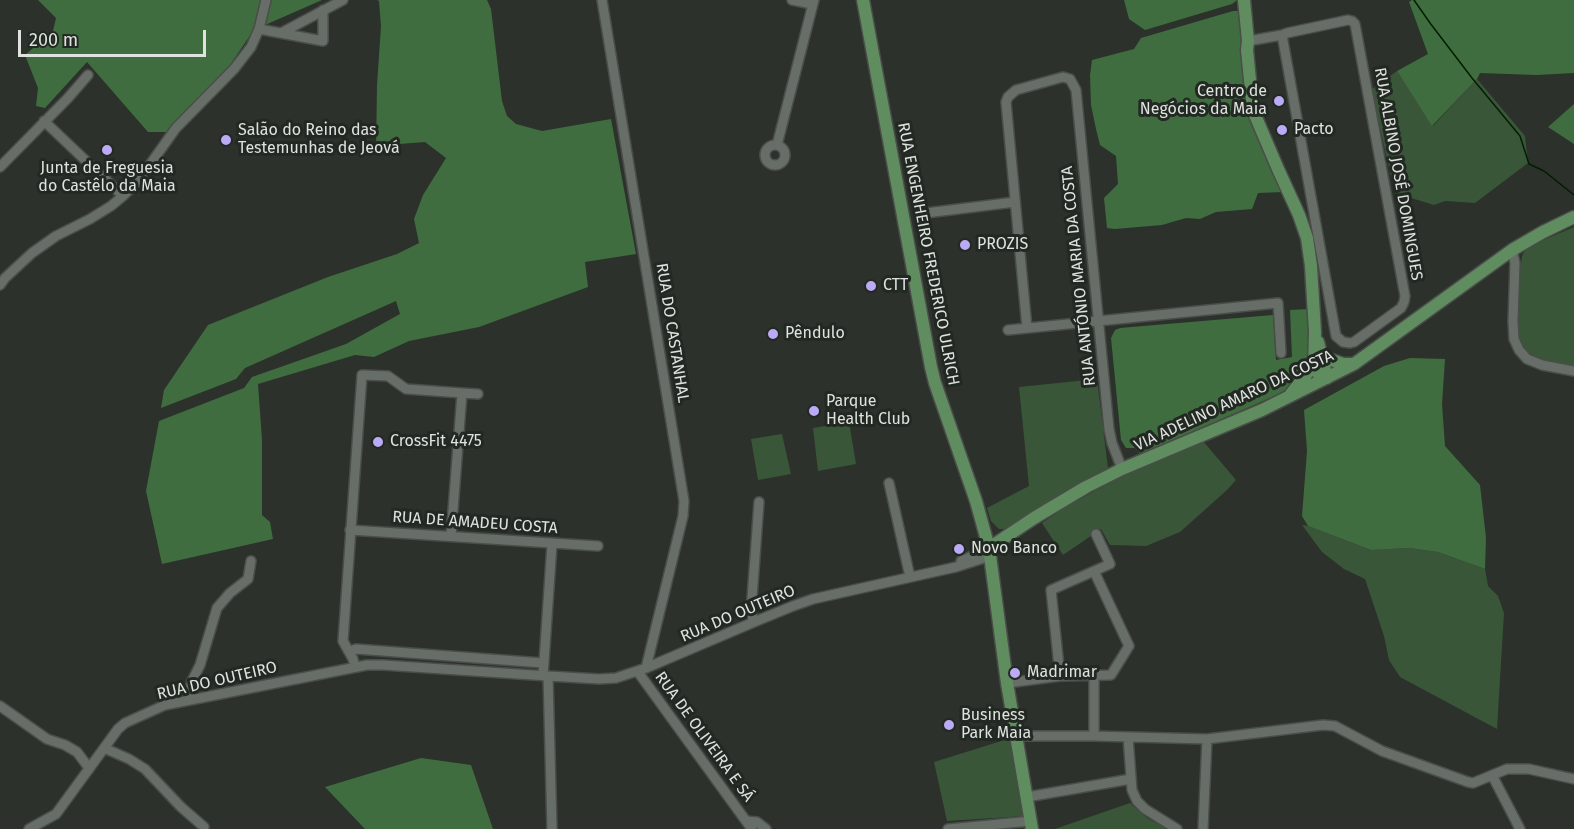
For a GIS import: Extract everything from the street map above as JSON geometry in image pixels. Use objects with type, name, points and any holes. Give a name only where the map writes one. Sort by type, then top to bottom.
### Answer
[{"type":"main road","name":"RUA ENGENHEIRO FREDERICO ULRICH","points":[[863,0],[931,367],[985,532],[1031,825]]},
{"type":"main road","points":[[1244,0],[1248,41],[1253,49],[1268,144],[1299,214],[1307,238],[1318,356],[1314,366],[1317,372],[1327,378]]},
{"type":"main road","name":"VIA ADELINO AMARO DA COSTA","points":[[989,552],[1006,536],[1086,487],[1122,469],[1285,400],[1354,364],[1512,250],[1574,217]]},
{"type":"main road","points":[[1318,356],[1343,364],[1354,364]]},
{"type":"main road","points":[[1285,400],[1295,390],[1318,356]]},
{"type":"main road","name":"VIA ADELINO AMARO DA COSTA","points":[[989,552],[1019,538],[1052,508]]},
{"type":"main road","points":[[985,532],[1006,536]]},
{"type":"street","points":[[0,285],[19,264],[45,244],[90,219],[123,196],[139,180],[176,128],[234,69],[251,47],[259,29],[266,0]]},
{"type":"street","points":[[281,33],[343,0]]},
{"type":"street","name":"RUA DO CASTANHAL","points":[[602,0],[684,501],[683,516],[642,670]]},
{"type":"street","points":[[777,145],[813,2],[792,0]]},
{"type":"street","points":[[259,29],[323,41],[323,10]]},
{"type":"street","name":"RUA ALBINO JOSÉ DOMINGUES","points":[[1248,41],[1348,20],[1355,24],[1405,296],[1401,308],[1350,344],[1336,336],[1282,35]]},
{"type":"street","points":[[0,166],[88,75]]},
{"type":"street","name":"RUA ANTÓNIO MARIA DA COSTA","points":[[1016,202],[1006,107],[1008,97],[1016,90],[1063,77],[1070,79],[1076,90],[1109,429],[1122,469]]},
{"type":"street","points":[[44,121],[123,196]]},
{"type":"street","points":[[926,213],[1016,202],[1027,328]]},
{"type":"street","points":[[1512,250],[1515,262],[1514,339],[1519,350],[1527,359],[1542,365],[1574,371]]},
{"type":"street","points":[[1008,330],[1278,303],[1281,353]]},
{"type":"street","points":[[355,667],[343,641],[362,375],[388,376],[406,389],[478,394]]},
{"type":"street","points":[[451,536],[462,393]]},
{"type":"street","points":[[889,483],[910,577]]},
{"type":"street","points":[[754,622],[751,612],[759,502]]},
{"type":"street","name":"RUA DE AMADEU COSTA","points":[[350,530],[598,546]]},
{"type":"street","points":[[1060,675],[1051,590],[1110,564],[1096,534]]},
{"type":"street","points":[[552,544],[543,663],[552,829]]},
{"type":"street","name":"RUA DO OUTEIRO","points":[[29,829],[56,814],[118,729],[125,723],[165,705],[355,667],[383,665],[545,676],[616,678],[642,670],[813,599],[956,567],[989,552]]},
{"type":"street","points":[[190,699],[192,681],[200,665],[217,608],[230,593],[248,579],[251,561]]},
{"type":"street","points":[[1007,683],[1060,675],[1111,675],[1129,646],[1094,571]]},
{"type":"street","points":[[349,652],[356,649],[543,663]]},
{"type":"street","name":"RUA DE OLIVEIRA E SÁ","points":[[642,670],[749,825],[757,822],[766,829]]},
{"type":"street","points":[[1094,675],[1094,736]]},
{"type":"street","points":[[0,706],[47,739],[77,752],[89,768]]},
{"type":"street","points":[[1016,736],[1207,739],[1323,725],[1335,726],[1382,751],[1468,782],[1473,783],[1507,769],[1534,769],[1574,779]]},
{"type":"street","points":[[1128,737],[1132,790],[1137,801],[1145,809],[1177,829]]},
{"type":"street","points":[[1203,829],[1207,739]]},
{"type":"street","points":[[104,748],[145,769],[204,828]]},
{"type":"street","points":[[1492,774],[1520,829]]},
{"type":"street","points":[[1027,797],[1131,779]]},
{"type":"street","points":[[948,829],[1031,825]]},
{"type":"green space","points":[[38,0],[261,0],[253,31],[226,71],[169,132],[148,132],[87,62],[45,108],[36,106],[38,88],[25,55],[53,31],[56,18]]},
{"type":"green space","points":[[271,0],[322,0],[265,25]]},
{"type":"green space","points":[[377,0],[487,0],[491,9],[502,101],[507,116],[516,124],[542,131],[611,119],[636,254],[585,262],[588,287],[479,327],[409,341],[374,357],[355,355],[258,384],[262,440],[262,515],[270,522],[273,539],[162,564],[146,491],[159,421],[244,388],[252,377],[346,344],[400,314],[396,301],[245,368],[236,379],[161,408],[164,390],[208,325],[328,277],[397,254],[419,243],[414,219],[423,195],[446,158],[425,142],[399,144],[376,152],[381,26],[379,1]]},
{"type":"green space","points":[[1124,0],[1237,0],[1232,4],[1145,30],[1129,19]]},
{"type":"green space","points":[[1412,0],[1574,0],[1574,73],[1536,75],[1480,73],[1477,79],[1432,126],[1397,71],[1428,54],[1409,2]]},
{"type":"green space","points":[[1238,11],[1249,112],[1283,192],[1258,193],[1252,209],[1216,212],[1200,219],[1186,218],[1162,225],[1107,228],[1104,198],[1118,184],[1116,156],[1100,145],[1096,129],[1091,105],[1092,60],[1134,49],[1141,38]]},
{"type":"green space","points":[[1397,71],[1433,126],[1477,79],[1525,136],[1528,163],[1475,203],[1445,201],[1434,205],[1395,193],[1371,90]]},
{"type":"green space","points":[[1574,104],[1574,144],[1548,127]]},
{"type":"green space","points":[[1574,227],[1574,367],[1541,360],[1524,350],[1519,337],[1518,289],[1522,256],[1527,247]]},
{"type":"green space","points":[[1309,309],[1309,355],[1301,373],[1290,387],[1141,455],[1135,448],[1126,448],[1121,440],[1111,338],[1115,330],[1273,315],[1276,360],[1292,357],[1290,310]]},
{"type":"green space","points":[[1410,358],[1445,359],[1442,404],[1445,446],[1480,485],[1486,538],[1485,569],[1438,552],[1409,548],[1371,550],[1308,526],[1302,516],[1307,451],[1304,410],[1384,366]]},
{"type":"green space","points":[[1097,379],[1108,468],[1010,529],[999,529],[991,521],[987,508],[1029,486],[1019,387]]},
{"type":"green space","points":[[849,422],[856,464],[818,471],[813,428]]},
{"type":"green space","points":[[782,434],[791,474],[758,480],[751,439]]},
{"type":"green space","points":[[1203,441],[1236,480],[1180,532],[1146,546],[1110,545],[1101,529],[1063,555],[1042,523],[1122,476]]},
{"type":"green space","points":[[1302,525],[1371,550],[1409,548],[1438,552],[1485,569],[1488,586],[1498,596],[1504,613],[1497,729],[1400,677],[1389,660],[1384,636],[1365,579],[1344,569],[1322,552]]},
{"type":"green space","points":[[1011,738],[1025,816],[947,821],[934,762]]},
{"type":"green space","points":[[421,758],[471,765],[493,829],[365,829],[325,787]]},
{"type":"green space","points":[[1130,803],[1147,818],[1167,829],[1055,829]]},
{"type":"waterway","points":[[1414,0],[1472,78],[1520,136],[1529,164],[1544,171],[1574,195]]},
{"type":"place","name":"Centro de Negócios da Maia","points":[[1279,101]]},
{"type":"place","name":"Pacto","points":[[1282,130]]},
{"type":"place","name":"Salão do Reino das Testemunhas de Jeová","points":[[226,140]]},
{"type":"place","name":"Junta de Freguesia do Castêlo da Maia","points":[[107,150]]},
{"type":"place","name":"PROZIS","points":[[965,245]]},
{"type":"place","name":"CTT","points":[[871,286]]},
{"type":"place","name":"Pêndulo","points":[[773,334]]},
{"type":"place","name":"Parque Health Club","points":[[814,411]]},
{"type":"place","name":"CrossFit 4475","points":[[378,442]]},
{"type":"place","name":"Novo Banco","points":[[959,549]]},
{"type":"place","name":"Madrimar","points":[[1015,673]]},
{"type":"place","name":"Business Park Maia","points":[[949,725]]}]
